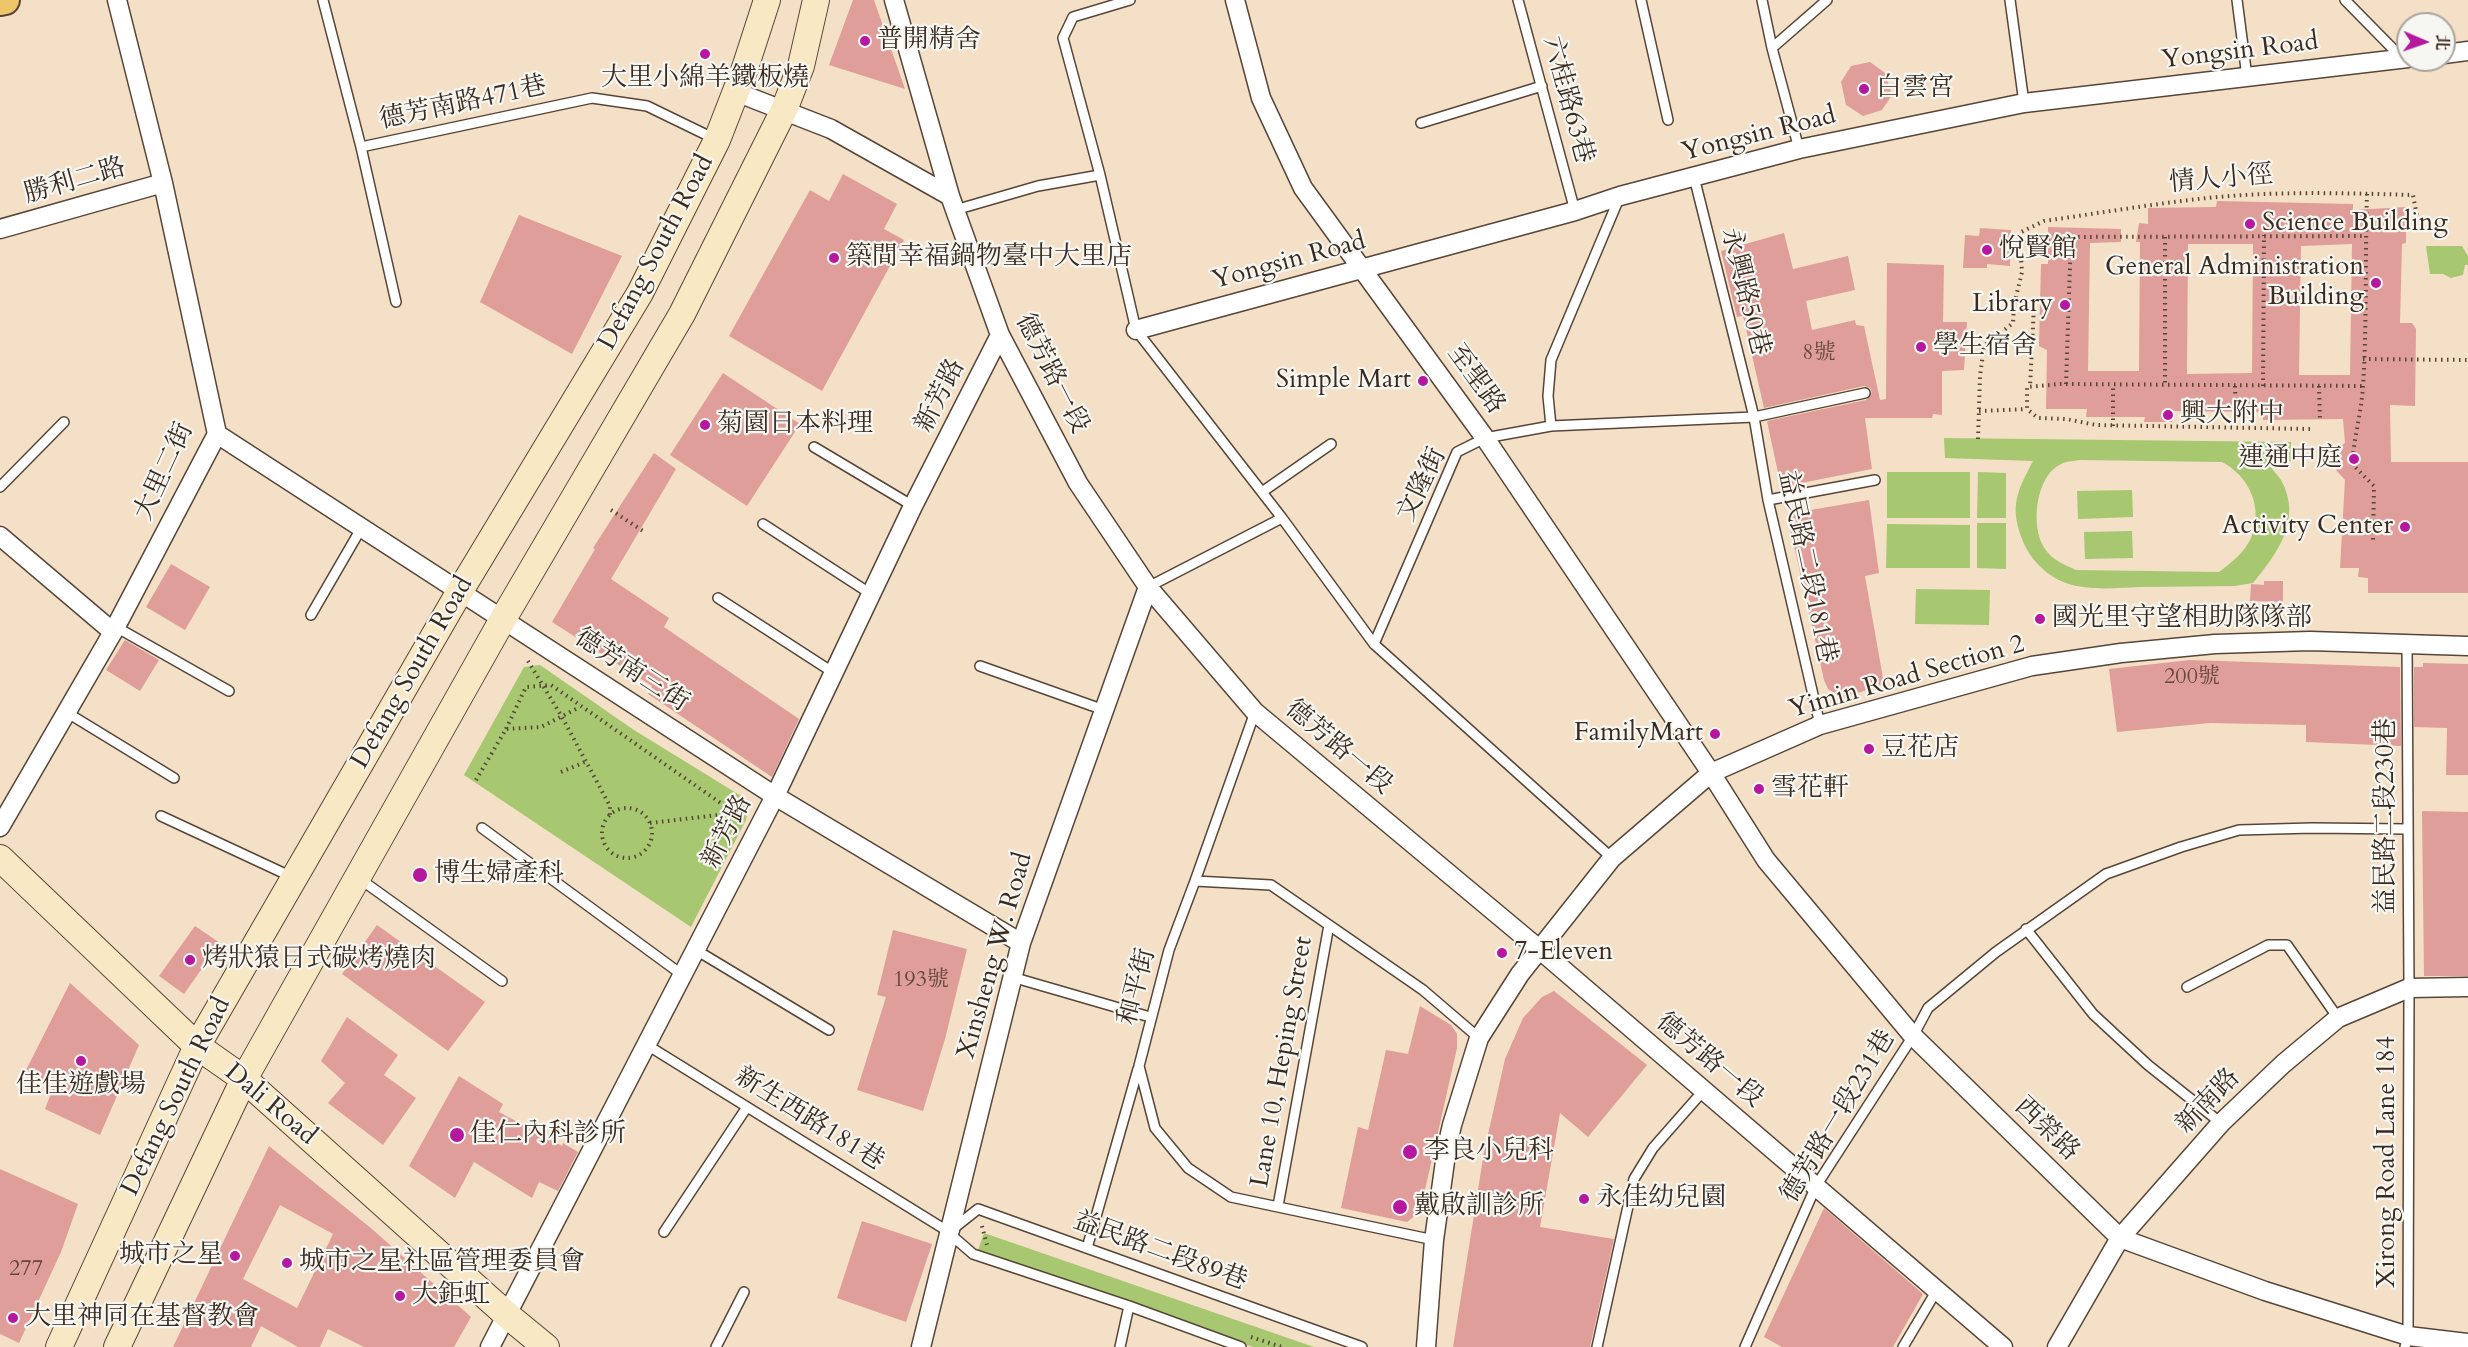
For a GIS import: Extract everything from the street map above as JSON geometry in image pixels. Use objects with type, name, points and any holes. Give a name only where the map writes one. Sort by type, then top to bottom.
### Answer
[{"type":"main road","points":[[0,1],[5,0]]},
{"type":"street","name":"大里二街","points":[[0,827],[114,630],[217,434],[163,183],[117,0]]},
{"type":"street","name":"Defang South Road","points":[[59,1347],[197,1046],[460,591],[640,293],[717,140],[767,0]]},
{"type":"street","name":"Defang South Road","points":[[117,1347],[244,1079],[503,619],[682,314],[784,111],[801,66],[816,0]]},
{"type":"street","name":"德芳路一段","points":[[894,0],[953,203],[1000,335],[1078,483],[1148,587],[1255,712],[1539,949],[2003,1347]]},
{"type":"street","name":"至聖路","points":[[1235,0],[1261,98],[1303,188],[1485,438],[1711,773]]},
{"type":"street","name":"Yongsin Road","points":[[1136,330],[1798,149],[2024,103],[2396,59]]},
{"type":"street","points":[[736,92],[831,129],[953,203]]},
{"type":"street","name":"勝利二路","points":[[0,229],[163,183]]},
{"type":"street","name":"新芳路","points":[[490,1347],[775,796],[871,594],[1000,335]]},
{"type":"street","name":"德芳南三街","points":[[217,434],[775,796],[1021,943]]},
{"type":"street","points":[[0,536],[114,630]]},
{"type":"street","name":"Xinsheng W. Road","points":[[921,1347],[1021,943],[1148,587]]},
{"type":"street","name":"Yimin Road Section 2","points":[[1426,1347],[1434,1240],[1452,1125],[1479,1038],[1539,949],[1612,858],[1711,773],[1820,725],[2031,666],[2121,653],[2215,644],[2310,641],[2468,646]]},
{"type":"street","name":"西榮路","points":[[1711,773],[1766,860],[1912,1036],[2120,1238],[2407,1341],[2468,1343]]},
{"type":"street","name":"Dali Road","points":[[0,858],[197,1046],[244,1079],[507,1315],[546,1347]]},
{"type":"street","name":"新南路","points":[[2057,1347],[2120,1238],[2221,1123],[2283,1064],[2338,1018],[2409,988],[2468,987]]},
{"type":"lane","name":"德芳南路471巷","points":[[323,0],[361,147],[592,98],[647,106],[717,140]]},
{"type":"lane","points":[[1130,0],[1072,18],[1063,38],[1100,176],[1136,330],[1282,518],[1374,644],[1612,858]]},
{"type":"lane","name":"六桂路63巷","points":[[1518,0],[1575,211]]},
{"type":"lane","points":[[1641,0],[1668,120]]},
{"type":"lane","points":[[1762,0],[1798,149]]},
{"type":"lane","points":[[1772,48],[1827,0]]},
{"type":"lane","points":[[2010,0],[2024,103]]},
{"type":"lane","points":[[2237,0],[2247,77]]},
{"type":"lane","points":[[2345,0],[2396,49]]},
{"type":"lane","points":[[1421,123],[1542,86]]},
{"type":"lane","points":[[361,147],[396,302]]},
{"type":"lane","points":[[953,203],[1100,176]]},
{"type":"lane","name":"永興路50巷","points":[[1694,177],[1754,417]]},
{"type":"lane","points":[[1551,426],[1548,396],[1551,360],[1620,196]]},
{"type":"lane","name":"文隆街","points":[[1374,644],[1457,452],[1485,438],[1551,426],[1754,417],[1865,393]]},
{"type":"lane","name":"益民路二段181巷","points":[[1754,417],[1768,500],[1820,725]]},
{"type":"lane","points":[[0,487],[64,422]]},
{"type":"lane","points":[[1262,492],[1331,444]]},
{"type":"lane","points":[[814,447],[914,506]]},
{"type":"lane","points":[[1768,500],[1875,480]]},
{"type":"lane","points":[[1148,587],[1282,518]]},
{"type":"lane","points":[[763,524],[871,594]]},
{"type":"lane","points":[[311,615],[362,528]]},
{"type":"lane","points":[[718,598],[834,672]]},
{"type":"lane","points":[[114,630],[229,691]]},
{"type":"lane","name":"益民路二段230巷","points":[[2407,644],[2409,988]]},
{"type":"lane","points":[[980,666],[1104,710]]},
{"type":"lane","points":[[66,712],[174,778]]},
{"type":"lane","name":"和平街","points":[[1255,712],[1169,950],[1150,1017],[1139,1066],[1155,1128],[1188,1168],[1230,1197],[1434,1240]]},
{"type":"lane","points":[[161,816],[294,878]]},
{"type":"lane","points":[[482,828],[681,974]]},
{"type":"lane","points":[[2221,1123],[2148,1065],[2093,1014],[2026,929],[2106,874],[2239,830],[2407,829]]},
{"type":"lane","points":[[358,878],[502,981]]},
{"type":"lane","points":[[1195,881],[1271,885],[1423,990],[1479,1038]]},
{"type":"lane","name":"Lane 10, Heping Street","points":[[1278,1206],[1329,925]]},
{"type":"lane","name":"德芳路一段231巷","points":[[1747,1346],[1816,1186],[1928,1008],[2026,929]]},
{"type":"lane","points":[[2187,987],[2268,945],[2287,945],[2338,1018]]},
{"type":"lane","points":[[696,950],[829,1029]]},
{"type":"lane","points":[[1012,977],[1150,1017]]},
{"type":"lane","name":"Xirong Road Lane 184","points":[[2407,1341],[2409,988]]},
{"type":"lane","name":"新生西路181巷","points":[[647,1045],[950,1233]]},
{"type":"lane","points":[[1087,1248],[1139,1066]]},
{"type":"lane","points":[[1597,1347],[1634,1179],[1653,1148],[1704,1090]]},
{"type":"lane","points":[[664,1232],[747,1107]]},
{"type":"lane","name":"益民路二段89巷","points":[[950,1233],[978,1209],[1362,1347]]},
{"type":"lane","points":[[950,1233],[973,1254],[1129,1306],[1241,1347]]},
{"type":"lane","points":[[1903,1347],[1937,1290]]},
{"type":"lane","points":[[716,1347],[744,1292]]},
{"type":"lane","points":[[1120,1347],[1129,1306]]},
{"type":"path","points":[[2367,194],[2363,386],[2360,427],[2354,446],[2352,465],[2374,486],[2373,543]]},
{"type":"path","name":"情人小徑","points":[[2020,243],[2021,232],[2044,221],[2208,198],[2260,195],[2413,195],[2418,221]]},
{"type":"path","points":[[2263,386],[2264,235]]},
{"type":"path","points":[[1978,439],[1984,346],[2013,323],[2014,303],[2022,272],[2020,243],[2071,237],[2365,236]]},
{"type":"path","points":[[2066,384],[2071,237]]},
{"type":"path","points":[[2165,237],[2165,386]]},
{"type":"path","points":[[2014,303],[2034,306],[2030,387]]},
{"type":"path","points":[[2363,359],[2468,360]]},
{"type":"path","points":[[2027,409],[2027,387],[2066,384],[2363,386]]},
{"type":"path","points":[[2113,385],[2113,426]]},
{"type":"path","points":[[2235,386],[2236,427]]},
{"type":"path","points":[[2319,386],[2320,422]]},
{"type":"path","points":[[1979,411],[2027,409],[2038,418],[2066,419],[2113,426],[2310,429]]},
{"type":"path","points":[[611,510],[646,533]]},
{"type":"path","points":[[528,661],[562,717],[610,806],[610,815]]},
{"type":"path","points":[[476,780],[506,729],[526,687],[551,685],[737,813],[650,823]]},
{"type":"path","points":[[506,729],[541,727],[581,706]]},
{"type":"path","points":[[561,772],[585,762]]},
{"type":"path","points":[[624,808],[635,809],[643,813],[650,823],[652,833],[645,850],[639,855],[621,857],[608,849],[603,840],[605,822],[610,815],[624,808]]},
{"type":"path","points":[[984,1233],[987,1245]]},
{"type":"green space","points":[[2426,246],[2462,246],[2468,256],[2468,265],[2465,265],[2463,275],[2451,278],[2443,274],[2430,274]]},
{"type":"green space","points":[[1944,438],[2291,442],[2291,461],[2266,462],[2281,480],[2287,494],[2288,522],[2278,548],[2253,583],[2235,586],[2093,588],[2075,586],[2045,571],[2034,559],[2022,539],[2016,517],[2017,498],[2033,461],[1945,458]],"holes":[[[2080,460],[2222,462],[2232,468],[2246,484],[2255,504],[2256,515],[2255,527],[2245,548],[2238,557],[2219,572],[2076,570],[2051,556],[2040,540],[2037,516],[2041,491],[2045,479],[2052,470],[2063,463]]]},
{"type":"green space","points":[[1887,472],[1970,472],[1970,518],[1887,518]]},
{"type":"green space","points":[[1978,472],[2006,473],[2006,518],[1977,518]]},
{"type":"green space","points":[[2132,490],[2133,517],[2078,519],[2077,491]]},
{"type":"green space","points":[[1977,523],[2006,523],[2006,569],[1977,568]]},
{"type":"green space","points":[[1887,524],[1970,525],[1970,568],[1886,568]]},
{"type":"green space","points":[[2132,531],[2133,558],[2085,559],[2084,532]]},
{"type":"green space","points":[[1916,589],[1990,590],[1989,625],[1915,624]]},
{"type":"green space","points":[[540,665],[634,730],[746,799],[749,805],[746,820],[691,927],[464,775],[524,667]]},
{"type":"green space","points":[[984,1233],[1314,1347],[1253,1347],[977,1253]]},
{"type":"building","name":"普開精舍","points":[[853,0],[874,0],[905,89],[829,65]]},
{"type":"building","points":[[1870,62],[1885,73],[1892,95],[1882,110],[1863,116],[1846,105],[1841,82],[1851,66]]},
{"type":"building","name":"築間幸福鍋物臺中大里店","points":[[843,174],[897,204],[884,229],[904,240],[822,391],[729,336],[810,190],[829,201]]},
{"type":"building","points":[[2217,201],[2353,204],[2353,210],[2406,207],[2406,243],[2402,244],[2400,323],[2412,323],[2416,329],[2415,406],[2390,405],[2391,462],[2468,462],[2468,593],[2368,593],[2368,578],[2358,577],[2359,568],[2340,568],[2345,480],[2334,464],[2338,448],[2345,443],[2343,419],[2263,420],[2263,412],[2173,411],[2172,422],[2144,422],[2145,417],[2086,417],[2087,409],[2046,409],[2047,350],[2039,346],[2041,264],[2048,264],[2048,227],[2121,229],[2121,242],[2090,243],[2088,371],[2139,371],[2140,242],[2136,242],[2139,223],[2148,224],[2148,208],[2216,207]],"holes":[[[2188,244],[2253,244],[2252,373],[2187,374]],[[2352,244],[2350,375],[2299,375],[2301,246]]]},
{"type":"building","points":[[519,215],[622,256],[572,354],[480,302]]},
{"type":"building","name":"悅賢館","points":[[1980,228],[2011,230],[2010,266],[1987,264],[1987,268],[1963,268],[1965,235],[1979,236]]},
{"type":"building","points":[[1784,233],[1793,269],[1848,256],[1855,290],[1806,301],[1812,330],[1855,320],[1856,325],[1864,326],[1880,400],[1886,399],[1887,263],[1944,265],[1943,322],[1967,322],[1964,370],[1942,371],[1942,415],[1933,414],[1932,418],[1865,418],[1872,469],[1781,487],[1767,421],[1866,400],[1872,392],[1870,388],[1864,386],[1764,408],[1743,316],[1737,317],[1721,251]]},
{"type":"building","points":[[723,373],[800,424],[747,506],[670,455]]},
{"type":"building","points":[[654,453],[676,469],[611,579],[669,618],[664,627],[799,719],[772,777],[648,694],[652,686],[552,622],[595,549],[593,548]]},
{"type":"building","points":[[1869,500],[1879,573],[1865,576],[1884,684],[1843,698],[1828,689],[1824,680],[1787,514]]},
{"type":"building","points":[[171,564],[210,587],[185,630],[146,607]]},
{"type":"building","points":[[2264,581],[2283,581],[2283,602],[2250,601],[2251,584],[2264,585]]},
{"type":"building","points":[[125,640],[159,660],[140,691],[106,670]]},
{"type":"building","points":[[2190,660],[2400,667],[2401,746],[2306,742],[2306,725],[2210,723],[2117,732],[2109,669]]},
{"type":"building","points":[[2423,663],[2468,664],[2468,775],[2446,775],[2447,728],[2414,727],[2414,667],[2423,667]]},
{"type":"building","points":[[2422,811],[2468,812],[2468,976],[2424,976]]},
{"type":"building","points":[[377,925],[485,1002],[448,1051],[342,974]]},
{"type":"building","name":"烤狀猿日式碳烤燒肉","points":[[195,926],[220,943],[184,994],[159,976]]},
{"type":"building","points":[[893,930],[967,949],[945,1039],[923,1111],[857,1090],[886,997],[877,995]]},
{"type":"building","name":"佳佳遊戲場","points":[[70,983],[139,1045],[100,1135],[45,1109],[55,1083],[23,1076]]},
{"type":"building","points":[[1554,991],[1647,1065],[1588,1137],[1560,1113],[1540,1227],[1614,1239],[1590,1347],[1453,1347],[1484,1152],[1505,1059],[1523,1018],[1542,997]]},
{"type":"building","points":[[1420,1006],[1451,1025],[1457,1034],[1457,1048],[1420,1212],[1407,1222],[1341,1208],[1358,1127],[1368,1130],[1386,1050],[1408,1054]]},
{"type":"building","points":[[347,1017],[398,1055],[384,1075],[416,1098],[383,1145],[328,1103],[345,1083],[321,1061]]},
{"type":"building","points":[[459,1076],[503,1104],[499,1112],[562,1146],[563,1143],[578,1152],[558,1191],[539,1182],[532,1198],[474,1162],[455,1198],[409,1166]]},
{"type":"building","points":[[269,1146],[372,1229],[471,1317],[454,1347],[364,1347],[328,1329],[320,1347],[298,1347],[261,1326],[251,1347],[173,1347]],"holes":[[[280,1205],[333,1234],[297,1308],[243,1279]]]},
{"type":"building","points":[[0,1169],[78,1204],[61,1252],[19,1343],[0,1334]]},
{"type":"building","points":[[1824,1208],[1923,1294],[1893,1347],[1782,1347],[1764,1337]]},
{"type":"building","points":[[862,1221],[932,1244],[906,1322],[837,1298]]},
{"type":"place","name":"普開精舍","points":[[865,41]]},
{"type":"place","name":"大里小綿羊鐵板燒","points":[[705,54]]},
{"type":"place","name":"白雲宮","points":[[1864,89]]},
{"type":"place","name":"Science Building","points":[[2250,224]]},
{"type":"place","name":"悅賢館","points":[[1987,250]]},
{"type":"place","name":"築間幸福鍋物臺中大里店","points":[[834,258]]},
{"type":"place","name":"General Administration Building","points":[[2376,283]]},
{"type":"place","name":"Library","points":[[2065,305]]},
{"type":"place","name":"學生宿舍","points":[[1921,347]]},
{"type":"place","name":"Simple Mart","points":[[1423,381]]},
{"type":"place","name":"興大附中","points":[[2168,415]]},
{"type":"place","name":"菊園日本料理","points":[[705,425]]},
{"type":"place","name":"連通中庭","points":[[2354,459]]},
{"type":"place","name":"Activity Center","points":[[2405,527]]},
{"type":"place","name":"國光里守望相助隊隊部","points":[[2040,619]]},
{"type":"place","name":"FamilyMart","points":[[1715,734]]},
{"type":"place","name":"豆花店","points":[[1869,749]]},
{"type":"place","name":"雪花軒","points":[[1759,789]]},
{"type":"place","name":"博生婦產科","points":[[420,875]]},
{"type":"place","name":"7-Eleven","points":[[1502,953]]},
{"type":"place","name":"烤狀猿日式碳烤燒肉","points":[[190,960]]},
{"type":"place","name":"佳佳遊戲場","points":[[81,1061]]},
{"type":"place","name":"佳仁內科診所","points":[[457,1135]]},
{"type":"place","name":"李良小兒科","points":[[1410,1152]]},
{"type":"place","name":"永佳幼兒園","points":[[1584,1199]]},
{"type":"place","name":"戴啟訓診所","points":[[1400,1207]]},
{"type":"place","name":"城市之星","points":[[235,1256]]},
{"type":"place","name":"城市之星社區管理委員會","points":[[287,1263]]},
{"type":"place","name":"大鉅虹","points":[[400,1296]]},
{"type":"place","name":"大里神同在基督教會","points":[[13,1318]]}]
